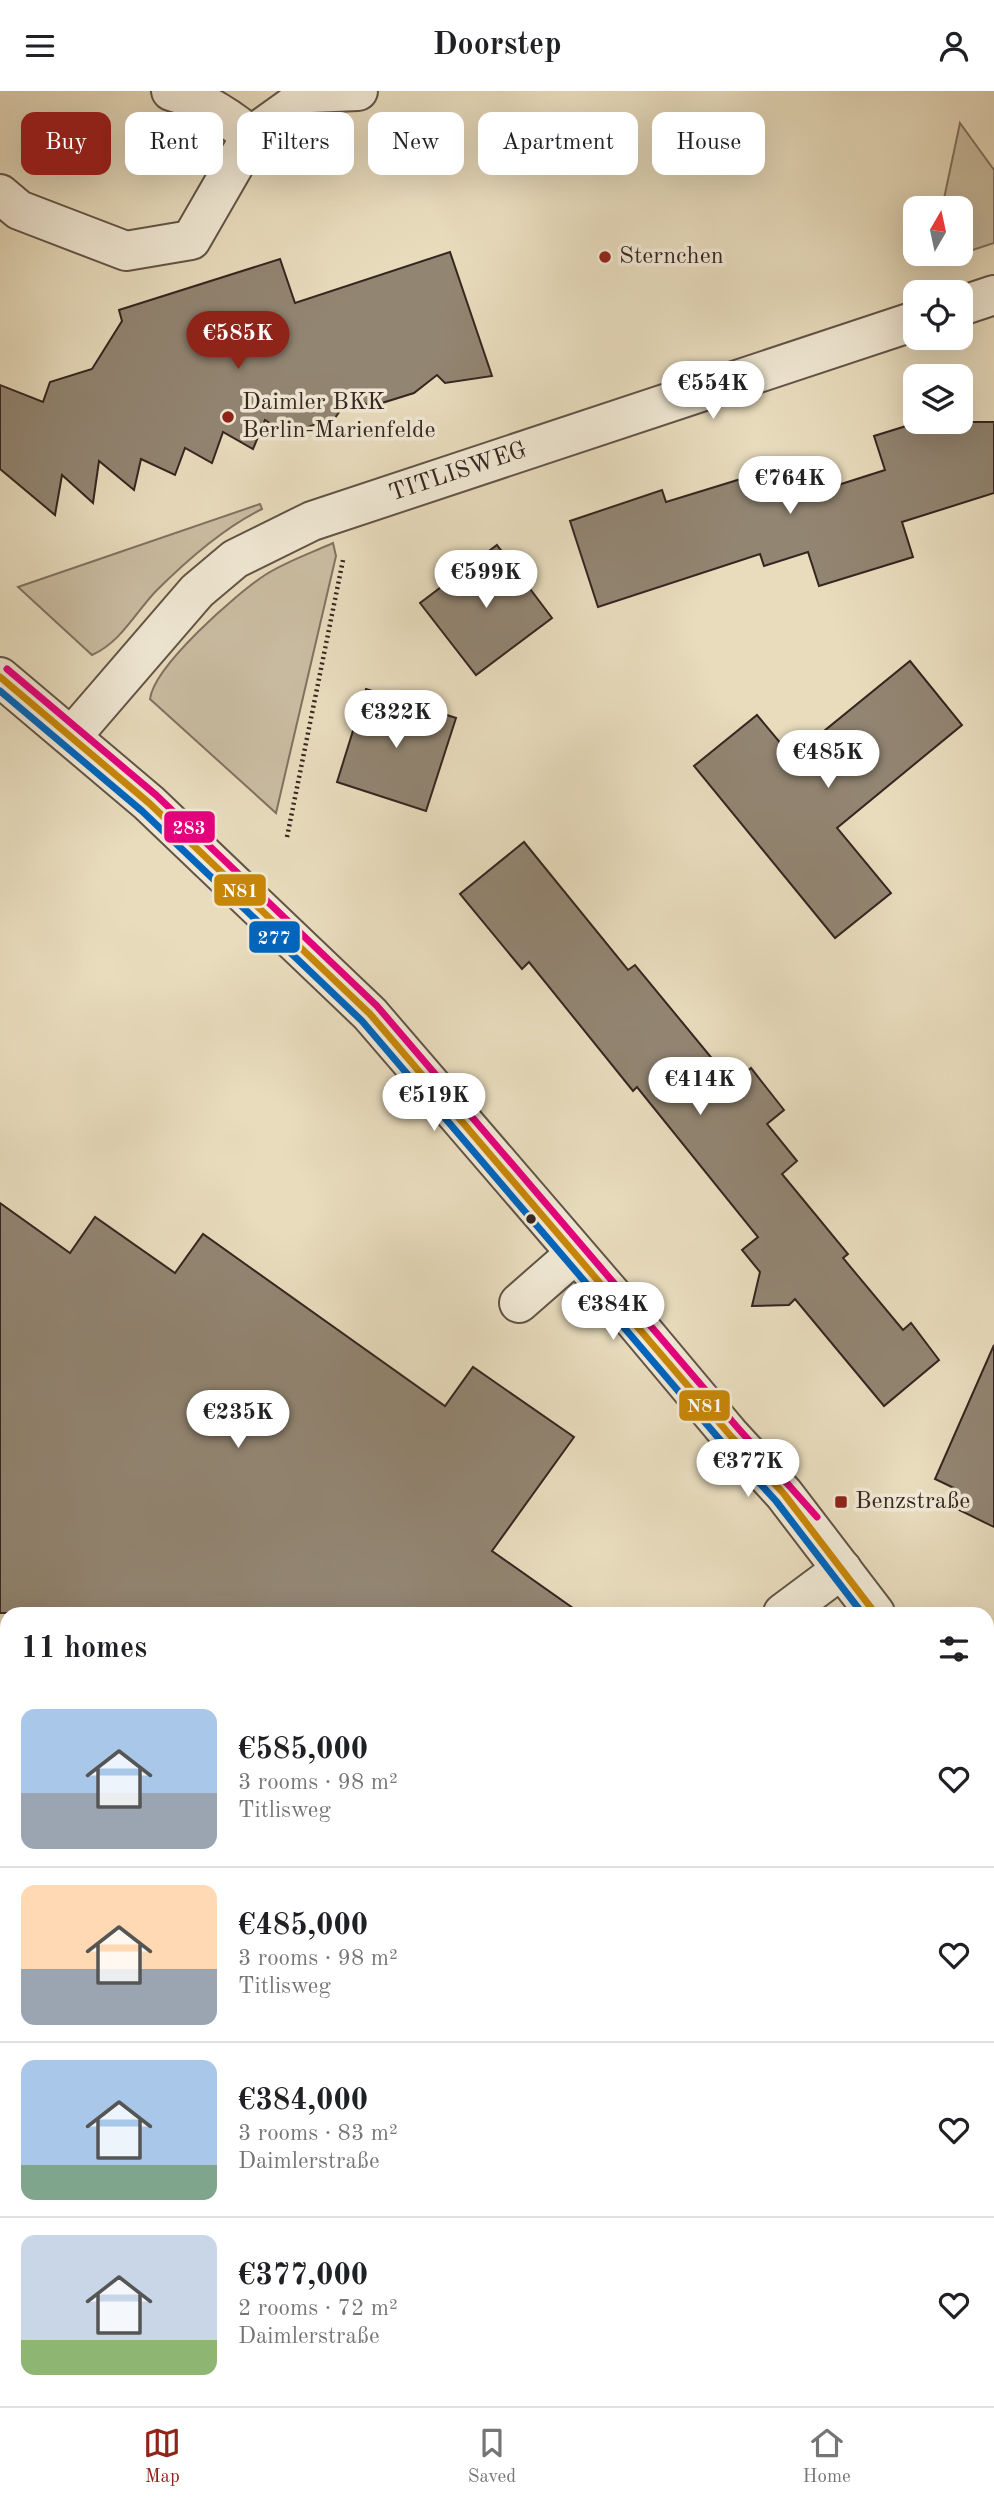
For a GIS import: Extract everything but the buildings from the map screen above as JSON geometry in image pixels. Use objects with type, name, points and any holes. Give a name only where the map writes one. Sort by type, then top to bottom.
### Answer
[{"type":"street","points":[[171,91],[225,115],[237,125]]},
{"type":"street","points":[[284,112],[311,93],[358,91]]},
{"type":"street","points":[[0,194],[19,210],[126,251],[191,240],[237,160]]},
{"type":"street","points":[[973,302],[994,295]]},
{"type":"street","name":"TITLISWEG","points":[[72,736],[197,591],[235,559],[312,521],[903,325]]},
{"type":"street","points":[[0,677],[72,736],[186,837],[370,1014],[729,1434],[784,1494],[870,1607]]},
{"type":"street","points":[[519,1303],[575,1254]]},
{"type":"street","points":[[791,1607],[842,1569]]},
{"type":"path","points":[[287,837],[354,508]]},
{"type":"shaded area","points":[[960,123],[994,170],[994,243],[973,250],[973,196],[945,196]]},
{"type":"shaded area","points":[[260,504],[262,509],[219,535],[180,568],[111,643],[92,655],[18,587]]},
{"type":"shaded area","points":[[333,543],[336,556],[276,813],[150,699],[155,685],[180,650],[235,598],[273,570]]},
{"type":"transit line","name":"283","points":[[7,669],[156,795],[377,1006],[817,1517]]},
{"type":"transit line","name":"N81","points":[[0,677],[149,803],[370,1014],[729,1434],[784,1494],[870,1607]]},
{"type":"transit line","name":"277","points":[[0,691],[142,811],[362,1021],[721,1441],[776,1501],[857,1607]]},
{"type":"place","name":"Sternchen","points":[[605,257]]},
{"type":"place","name":"Daimler BKK Berlin-Marienfelde","points":[[228,417]]},
{"type":"place","name":"Benzstraße","points":[[841,1502]]}]
